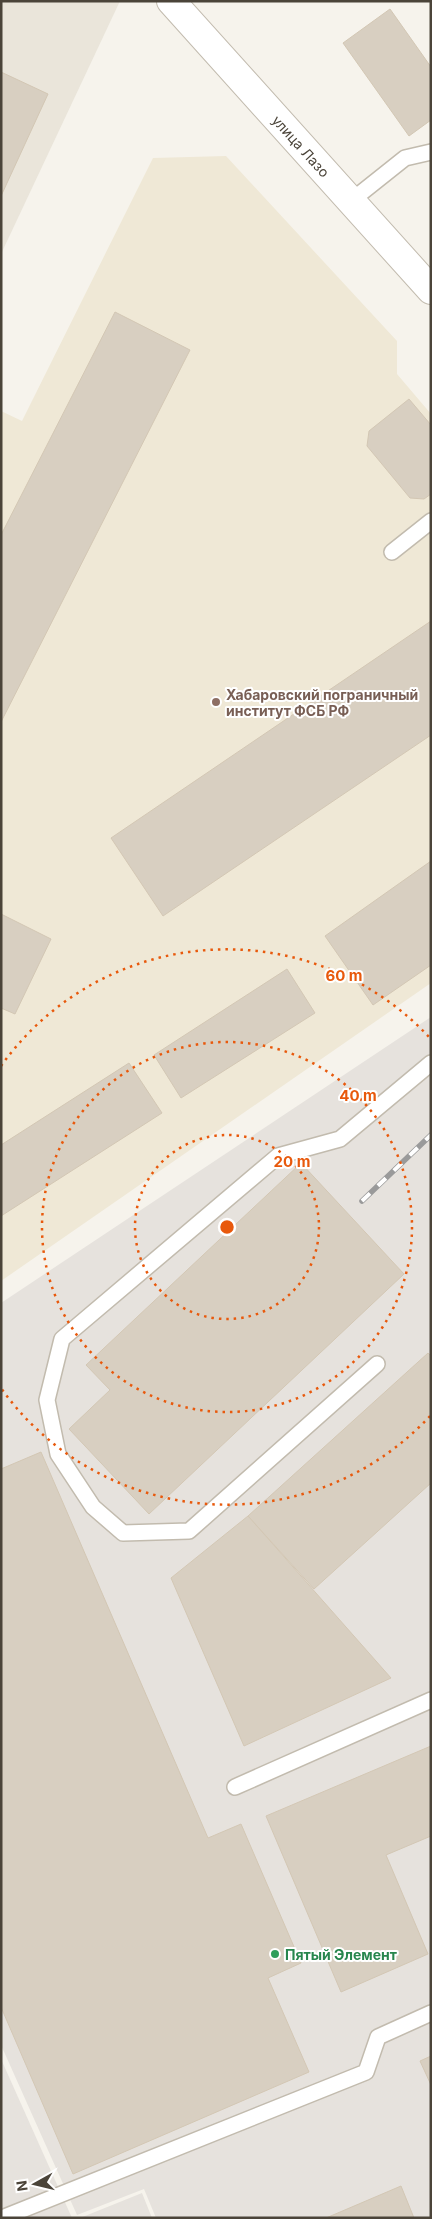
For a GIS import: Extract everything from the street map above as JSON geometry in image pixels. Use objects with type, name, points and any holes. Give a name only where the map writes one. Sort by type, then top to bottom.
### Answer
[{"type":"street","name":"улица Лазо","points":[[171,1],[431,290]]},
{"type":"lane","points":[[350,201],[405,158],[431,152]]},
{"type":"lane","points":[[392,552],[431,521]]},
{"type":"lane","points":[[377,1364],[189,1531],[123,1534],[93,1508],[58,1454],[47,1400],[62,1339],[278,1156],[340,1139],[431,1064]]},
{"type":"lane","points":[[235,1787],[431,1700]]},
{"type":"lane","points":[[2,2218],[366,2072],[378,2036],[431,2013]]},
{"type":"shaded area","points":[[1,1],[120,1],[1,254]]},
{"type":"shaded area","name":"Хабаровский пограничный институт ФСБ РФ","points":[[226,156],[397,341],[397,374],[431,414],[431,983],[1,1281],[1,411],[22,421],[153,158]]},
{"type":"shaded area","points":[[431,1017],[431,2218],[156,2218],[144,2189],[77,2215],[1,2045],[1,1303]]},
{"type":"shaded area","points":[[1,2059],[72,2218],[1,2218]]},
{"type":"shaded area","points":[[142,2193],[152,2218],[80,2218]]},
{"type":"building","points":[[390,9],[431,67],[431,120],[409,136],[343,43]]},
{"type":"building","points":[[1,72],[48,94],[1,196]]},
{"type":"building","points":[[115,312],[190,350],[1,722],[1,535]]},
{"type":"building","points":[[409,399],[431,425],[431,494],[424,499],[410,498],[367,446],[369,431]]},
{"type":"building","points":[[431,621],[431,735],[163,916],[111,838]]},
{"type":"building","points":[[431,861],[431,965],[373,1005],[325,936]]},
{"type":"building","points":[[1,914],[51,939],[15,1014],[1,1008]]},
{"type":"building","points":[[287,969],[315,1013],[181,1098],[154,1055]]},
{"type":"building","points":[[129,1063],[162,1113],[1,1216],[1,1145]]},
{"type":"building","points":[[301,1163],[404,1274],[149,1514],[69,1429],[110,1390],[86,1365]]},
{"type":"building","points":[[428,1353],[431,1356],[431,1483],[314,1589],[248,1516]]},
{"type":"building","points":[[41,1452],[208,1838],[241,1824],[301,1963],[268,1978],[309,2072],[73,2174],[1,2007],[1,1469]]},
{"type":"building","points":[[248,1516],[391,1678],[244,1746],[171,1578]]},
{"type":"building","points":[[431,1746],[431,1836],[386,1855],[428,1954],[341,1992],[266,1816]]},
{"type":"building","points":[[431,2056],[431,2085],[420,2061]]},
{"type":"building","points":[[401,2186],[414,2218],[326,2218]]},
{"type":"railway","points":[[362,1201],[431,1135]]},
{"type":"place","name":"Хабаровский пограничный институт ФСБ РФ","points":[[216,702]]},
{"type":"place","name":"Пятый Элемент","points":[[275,1954]]}]
